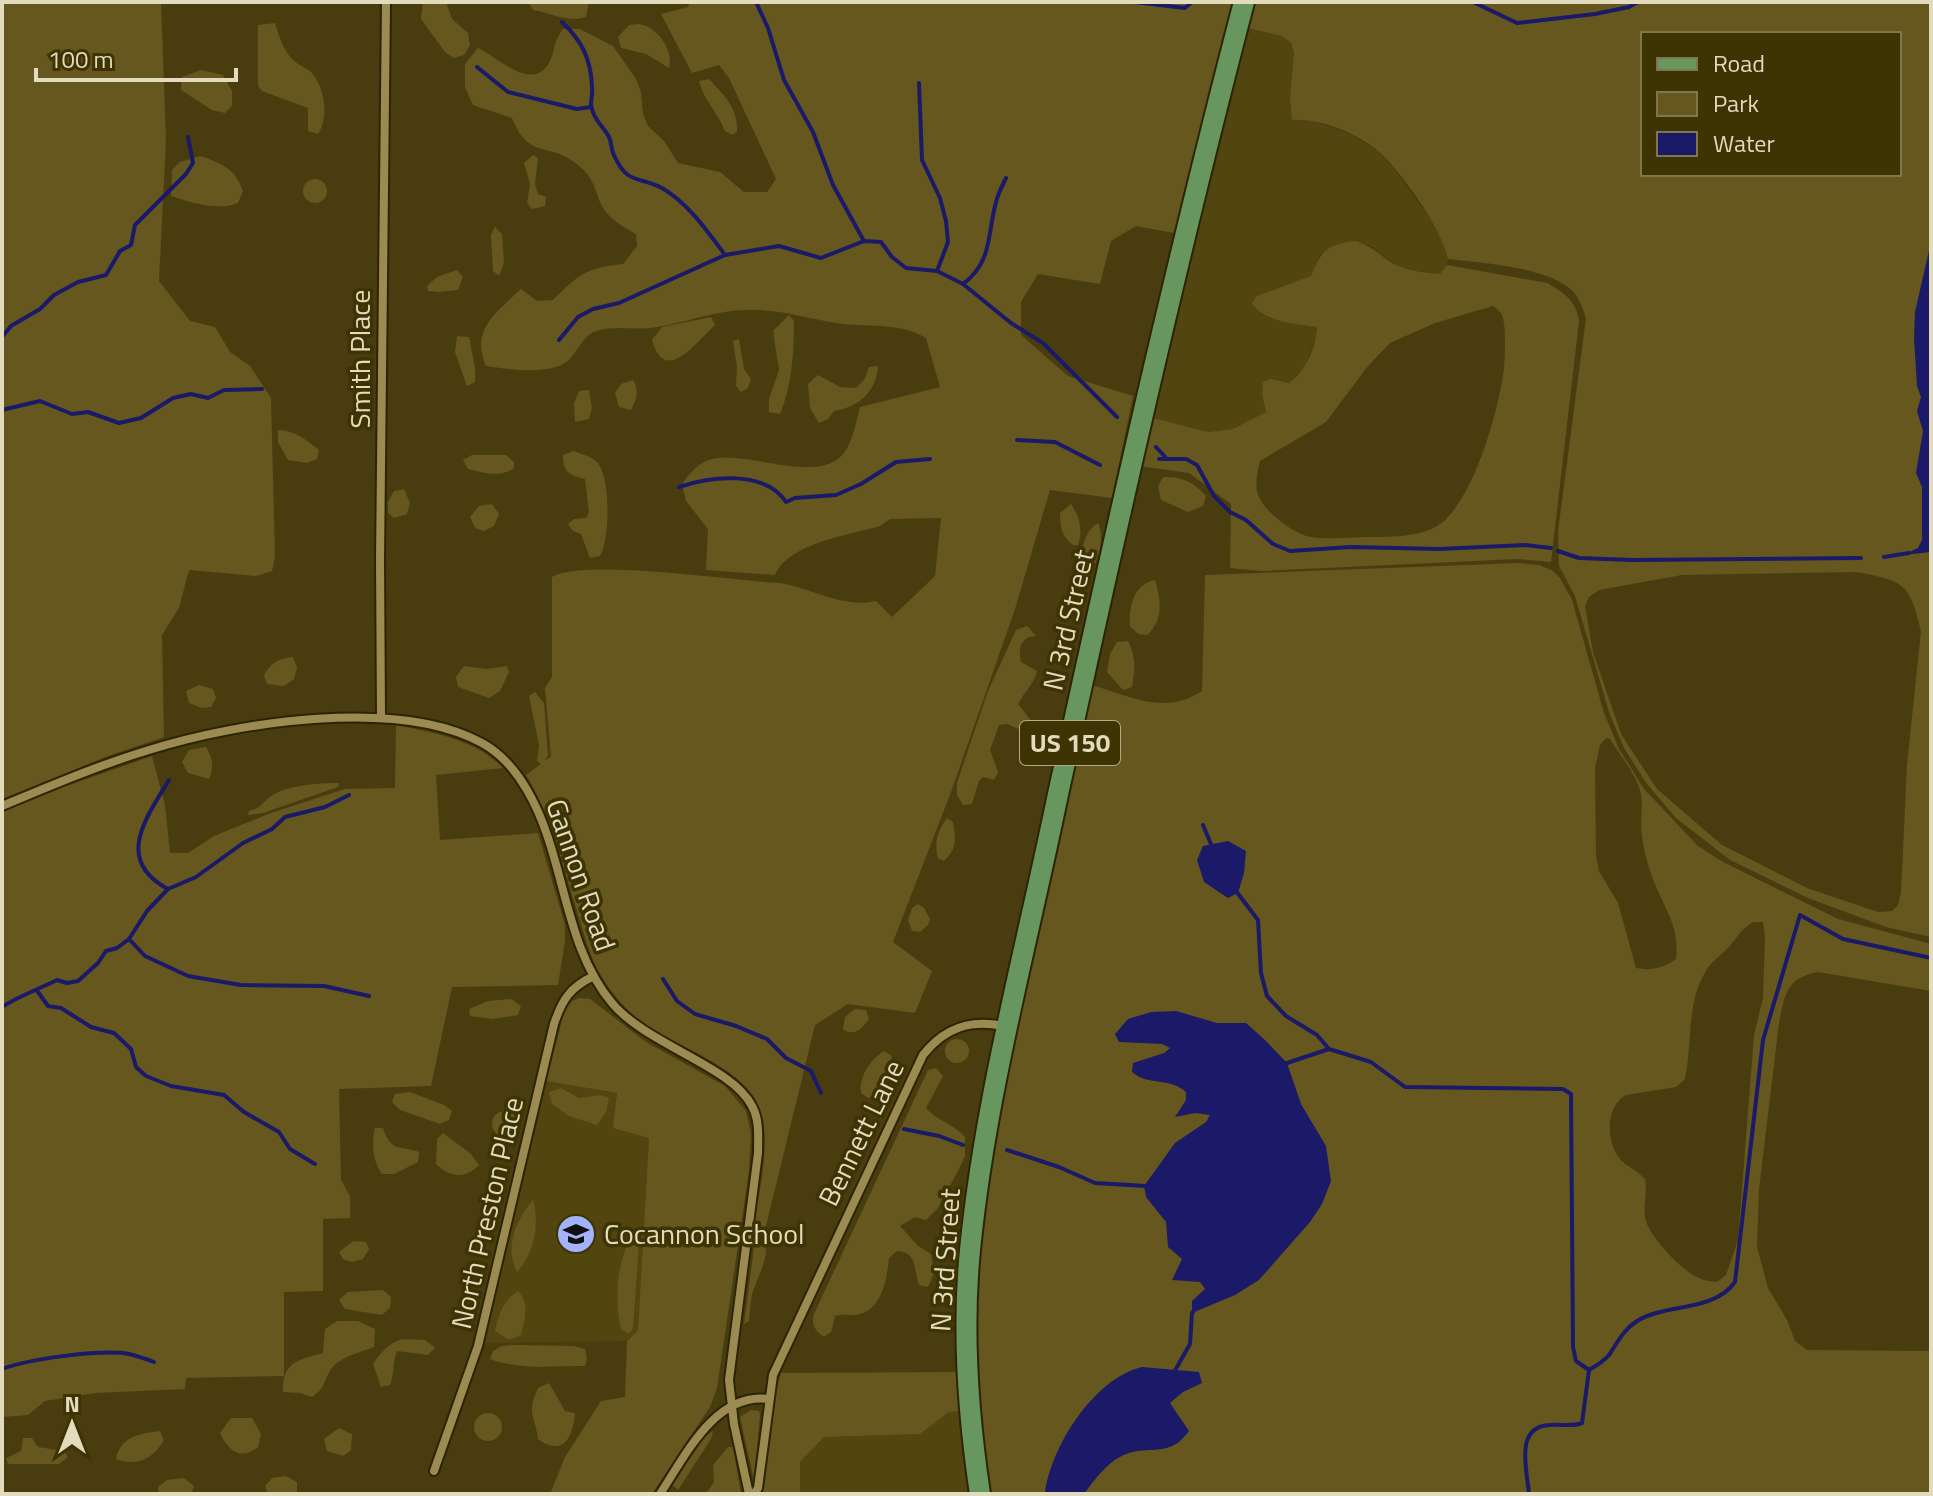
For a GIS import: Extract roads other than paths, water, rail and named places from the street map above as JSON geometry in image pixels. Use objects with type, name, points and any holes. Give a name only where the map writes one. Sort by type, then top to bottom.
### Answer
[{"type":"main road","name":"N 3rd Street","points":[[980,1494],[967,1366],[969,1253],[980,1169],[1109,565],[1244,2]]},
{"type":"street","name":"Smith Place","points":[[381,717],[386,2]]},
{"type":"street","name":"Gannon Road","points":[[2,806],[113,762],[176,742],[283,723],[381,717],[439,728],[474,739],[496,752],[517,774],[539,813],[574,925],[594,976],[620,1013],[639,1029],[730,1081],[744,1094],[757,1119],[758,1153],[729,1380],[752,1494]]},
{"type":"street","name":"North Preston Place","points":[[434,1471],[478,1346],[562,999],[594,976]]},
{"type":"street","name":"Bennett Lane","points":[[768,1399],[773,1375],[923,1055],[939,1036],[949,1030],[972,1025],[1008,1027]]},
{"type":"street","points":[[660,1494],[704,1428],[744,1400],[768,1399],[758,1488],[752,1494]]},
{"type":"water","points":[[1931,242],[1931,552],[1903,555],[1918,548],[1922,540],[1922,487],[1916,473],[1923,431],[1917,411],[1921,397],[1917,386],[1914,339],[1915,312]]},
{"type":"water","points":[[1228,841],[1246,851],[1238,893],[1228,898],[1204,882],[1197,860],[1203,846]]},
{"type":"water","points":[[1176,1011],[1217,1023],[1246,1023],[1265,1040],[1287,1063],[1301,1104],[1326,1146],[1331,1181],[1322,1204],[1310,1222],[1259,1280],[1235,1295],[1192,1313],[1192,1301],[1205,1289],[1200,1282],[1172,1280],[1182,1259],[1168,1247],[1166,1222],[1146,1197],[1144,1186],[1175,1143],[1206,1122],[1210,1115],[1195,1113],[1175,1117],[1186,1100],[1186,1092],[1180,1087],[1145,1079],[1132,1072],[1133,1063],[1170,1048],[1162,1044],[1119,1042],[1115,1034],[1128,1019],[1151,1012]]},
{"type":"water","points":[[1142,1367],[1199,1372],[1202,1383],[1183,1392],[1170,1403],[1189,1431],[1175,1445],[1167,1448],[1119,1457],[1102,1471],[1084,1494],[1045,1494],[1056,1456],[1077,1417],[1107,1385]]},
{"type":"waterway","points":[[756,2],[768,28],[784,80],[813,132],[833,185],[864,241]]},
{"type":"waterway","points":[[1134,2],[1185,8],[1192,2]]},
{"type":"waterway","points":[[1473,2],[1517,23],[1595,14],[1638,2]]},
{"type":"waterway","points":[[562,22],[575,36],[587,59],[592,110],[609,137],[619,165],[629,175],[662,188],[680,202],[697,218],[725,255]]},
{"type":"waterway","points":[[477,67],[508,92],[577,109],[591,107]]},
{"type":"waterway","points":[[919,83],[922,160],[940,198],[946,221],[948,242],[937,271]]},
{"type":"waterway","points":[[2,337],[11,326],[40,309],[54,295],[78,282],[106,275],[120,251],[131,245],[135,225],[186,174],[193,163],[188,137]]},
{"type":"waterway","points":[[963,284],[984,257],[996,202],[1006,178]]},
{"type":"waterway","points":[[559,340],[578,317],[593,309],[619,303],[725,255],[779,246],[821,258],[864,241],[881,242],[892,257],[906,268],[937,271],[963,284],[1011,323],[1043,343],[1117,417]]},
{"type":"waterway","points":[[2,410],[40,401],[72,414],[88,412],[119,423],[141,418],[173,398],[191,394],[208,398],[224,390],[262,389]]},
{"type":"waterway","points":[[1017,440],[1055,442],[1100,465]]},
{"type":"waterway","points":[[1156,447],[1167,459]]},
{"type":"waterway","points":[[679,487],[706,480],[737,478],[765,485],[786,502],[795,498],[836,495],[861,484],[896,462],[930,459]]},
{"type":"waterway","points":[[1159,459],[1186,459],[1197,465],[1214,496],[1230,512],[1246,520],[1273,544],[1290,551],[1351,547],[1439,549],[1525,545],[1551,548]]},
{"type":"waterway","points":[[1558,551],[1579,558],[1632,560],[1861,558]]},
{"type":"waterway","points":[[1884,557],[1909,553]]},
{"type":"waterway","points":[[168,889],[152,878],[142,865],[139,852],[144,824],[169,780]]},
{"type":"waterway","points":[[2,1007],[57,980],[67,983],[78,981],[106,951],[117,948],[129,939],[147,911],[168,889],[196,877],[243,843],[272,829],[285,817],[325,807],[349,795]]},
{"type":"waterway","points":[[1203,825],[1213,849]]},
{"type":"waterway","points":[[1236,891],[1258,920],[1261,973],[1267,996],[1286,1016],[1317,1035],[1329,1049]]},
{"type":"waterway","points":[[1285,1066],[1329,1049],[1371,1062],[1405,1087],[1563,1089],[1571,1094],[1573,1347],[1576,1361],[1589,1370],[1607,1357],[1624,1332],[1637,1321],[1649,1315],[1703,1303],[1726,1292],[1735,1282],[1763,1040],[1800,915],[1843,939],[1931,958]]},
{"type":"waterway","points":[[129,939],[145,956],[188,976],[241,985],[324,986],[369,996]]},
{"type":"waterway","points":[[663,979],[677,1001],[695,1014],[767,1039],[786,1058],[811,1071],[821,1093]]},
{"type":"waterway","points":[[38,992],[48,1006],[61,1008],[91,1027],[114,1033],[131,1049],[136,1067],[146,1076],[171,1086],[224,1095],[244,1112],[279,1132],[290,1149],[315,1164]]},
{"type":"waterway","points":[[904,1129],[939,1136],[963,1145]]},
{"type":"waterway","points":[[1007,1150],[1095,1183],[1146,1186]]},
{"type":"waterway","points":[[1173,1374],[1190,1344],[1192,1313],[1195,1309]]},
{"type":"waterway","points":[[2,1369],[47,1359],[101,1353],[129,1354],[154,1362]]},
{"type":"waterway","points":[[1529,1494],[1525,1462],[1527,1441],[1539,1427],[1582,1423],[1589,1370]]},
{"type":"place","name":"Cocannon School","points":[[576,1234]]}]
